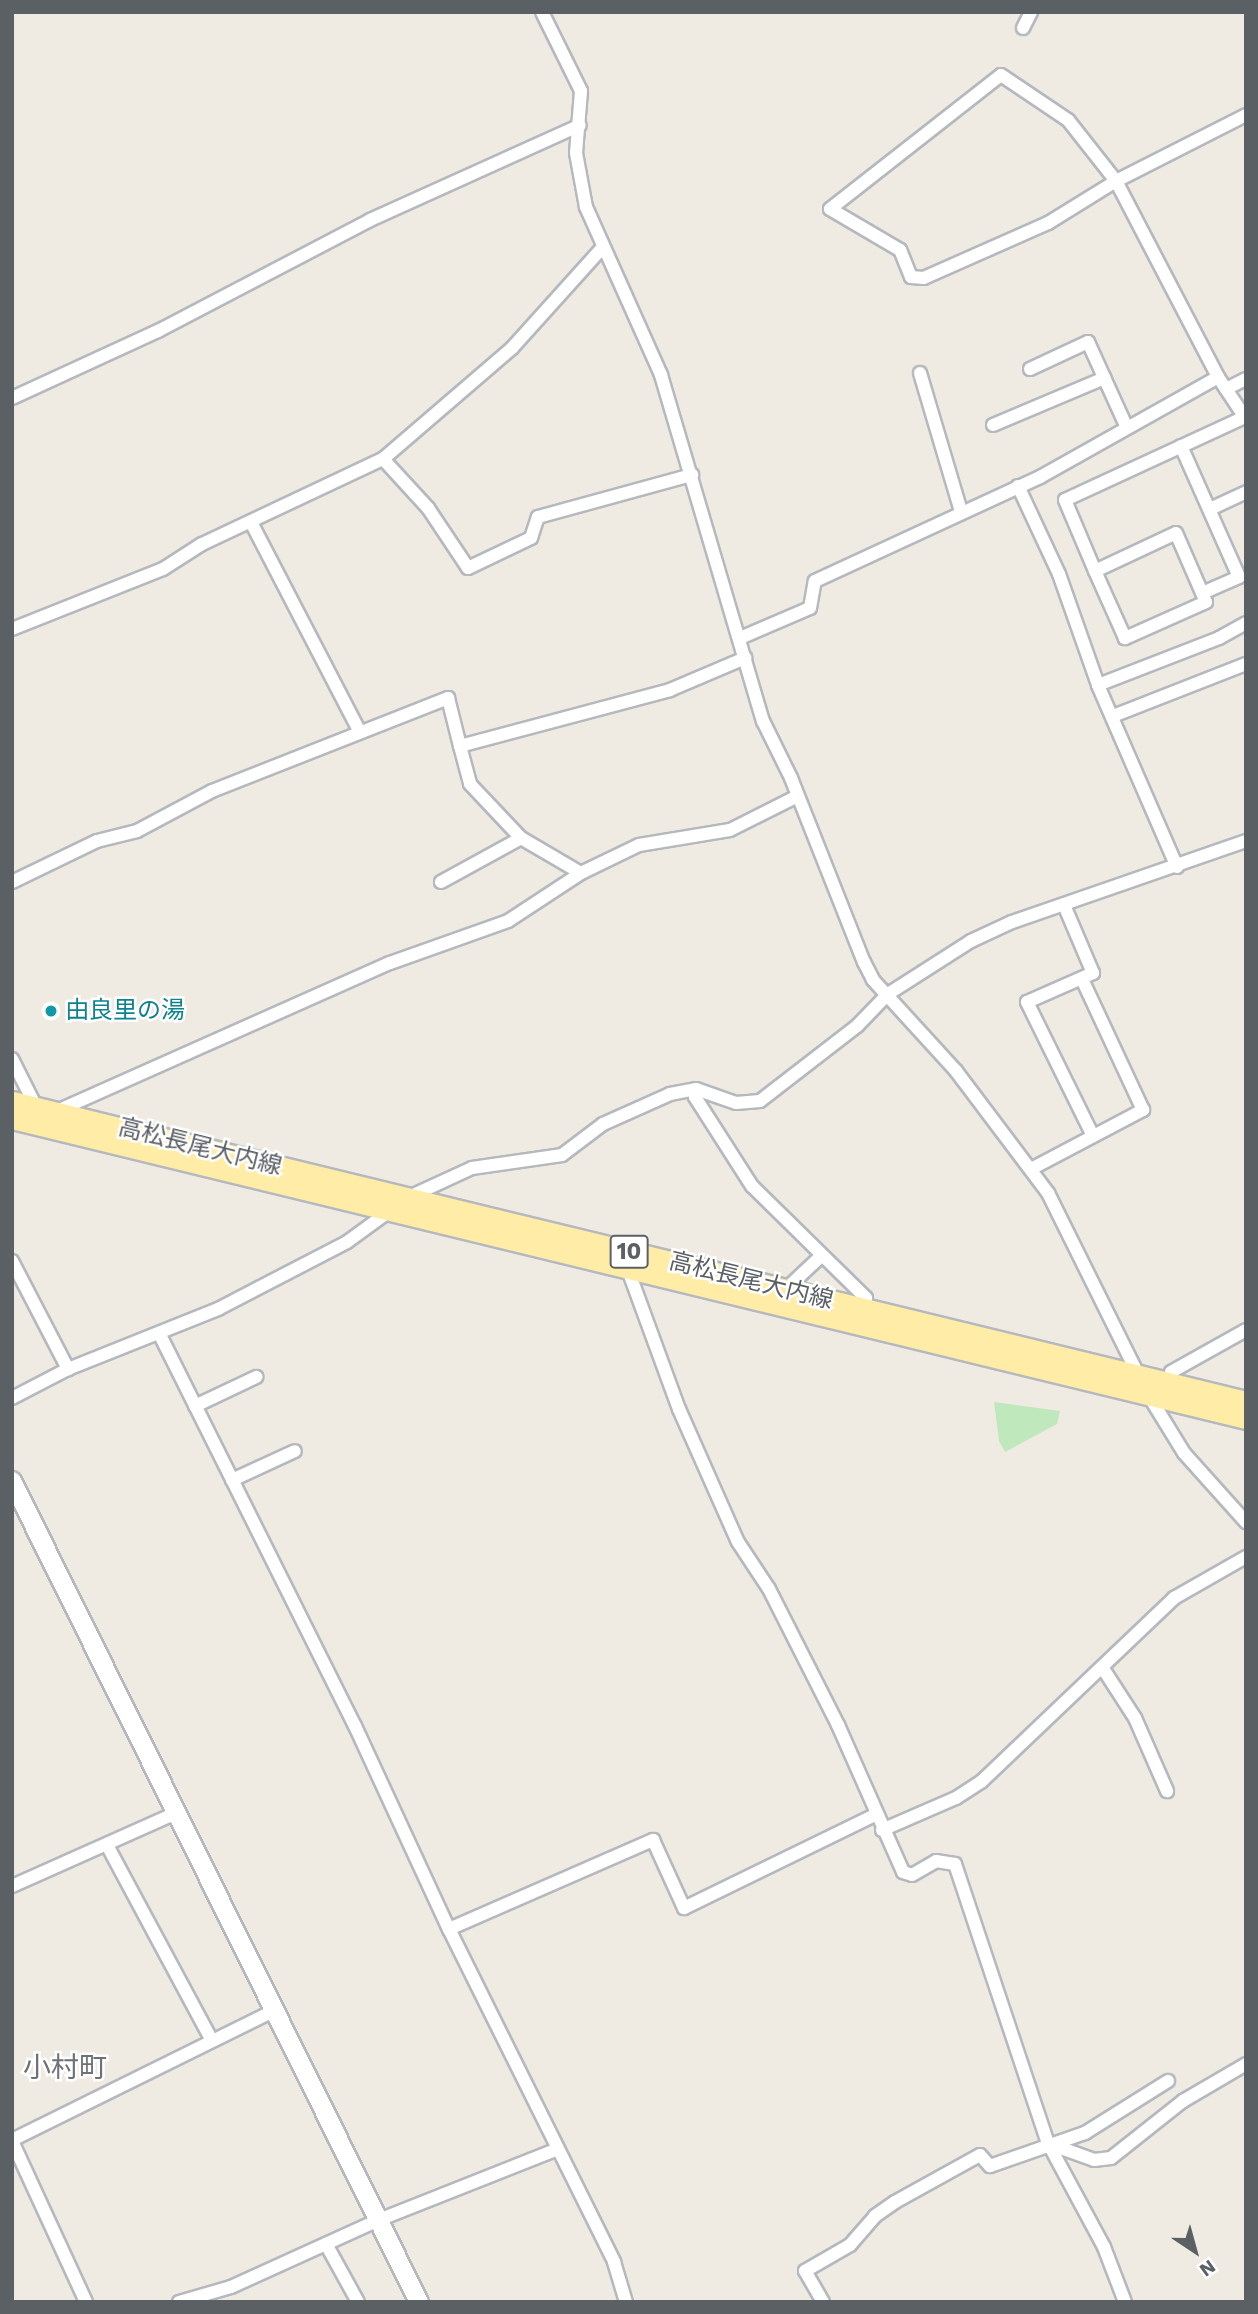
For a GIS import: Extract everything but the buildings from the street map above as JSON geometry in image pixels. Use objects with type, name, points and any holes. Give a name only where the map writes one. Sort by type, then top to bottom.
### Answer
[{"type":"main road","name":"高松長尾大内線","points":[[12,1101],[21,1120]]},
{"type":"main road","name":"高松長尾大内線","points":[[21,1120],[57,1111],[1246,1401]]},
{"type":"main road","name":"高松長尾大内線","points":[[21,1120],[1246,1419]]},
{"type":"street","points":[[542,12],[581,91],[576,153],[586,207],[601,249],[649,344],[692,475],[763,721],[798,796],[864,961],[888,994],[956,1071],[1048,1193],[1149,1395],[1184,1453],[1246,1522]]},
{"type":"street","points":[[1023,28],[1031,12]]},
{"type":"street","points":[[1095,571],[1176,533],[1206,602],[1125,638],[1095,571],[1065,500],[1245,418],[1218,377],[1116,181],[1068,120],[1001,75],[830,209],[900,250],[911,277],[924,278],[1048,223],[1116,181],[1246,115]]},
{"type":"street","points":[[12,398],[158,331],[370,220],[580,125]]},
{"type":"street","points":[[12,629],[163,569],[202,544],[251,524],[383,460],[512,348],[601,249]]},
{"type":"street","points":[[1030,369],[1088,342],[1127,428]]},
{"type":"street","points":[[920,373],[961,511]]},
{"type":"street","points":[[740,638],[810,608],[815,581],[1018,486],[1218,377]]},
{"type":"street","points":[[993,425],[1104,378]]},
{"type":"street","points":[[1226,390],[1246,380]]},
{"type":"street","points":[[1181,446],[1242,576],[1202,593]]},
{"type":"street","points":[[383,460],[428,508],[468,568],[531,538],[538,517],[692,475]]},
{"type":"street","points":[[1018,486],[1059,574],[1098,685],[1177,867]]},
{"type":"street","points":[[1210,509],[1246,492]]},
{"type":"street","points":[[251,524],[360,732]]},
{"type":"street","points":[[1098,685],[1219,638],[1246,623]]},
{"type":"street","points":[[460,746],[670,690],[745,658]]},
{"type":"street","points":[[1113,716],[1246,664]]},
{"type":"street","points":[[12,881],[96,841],[137,831],[212,791],[448,698],[470,785],[521,838],[581,873]]},
{"type":"street","points":[[57,1111],[390,963],[508,921],[581,873],[639,845],[730,830],[798,796]]},
{"type":"street","points":[[441,882],[521,838]]},
{"type":"street","points":[[12,1398],[68,1369],[160,1335],[347,1242],[410,1196],[472,1168],[562,1155],[603,1124],[644,1103],[696,1089],[736,1103],[760,1101],[857,1026],[888,994],[971,942],[1064,905],[1246,841]]},
{"type":"street","points":[[1064,905],[1093,974],[1027,1002],[1093,1136]]},
{"type":"street","points":[[1031,1169],[1143,1110],[1082,979]]},
{"type":"street","points":[[12,1059],[21,1120]]},
{"type":"street","points":[[696,1089],[695,1097],[752,1186],[782,1212],[820,1257],[866,1298],[864,1309]]},
{"type":"street","points":[[619,1250],[629,1270],[679,1409],[738,1542],[769,1589],[838,1725],[882,1830],[907,1875],[936,1861],[955,1864],[1048,2143],[1104,2247],[1125,2302]]},
{"type":"street","points":[[786,1289],[820,1257]]},
{"type":"street","points":[[12,1261],[68,1369]]},
{"type":"street","points":[[1168,1382],[1171,1372],[1246,1330]]},
{"type":"street","points":[[160,1335],[355,1726],[449,1929],[614,2262],[626,2302]]},
{"type":"street","points":[[195,1406],[256,1377]]},
{"type":"street","points":[[232,1480],[295,1451]]},
{"type":"street","points":[[12,1481],[381,2219],[419,2302]]},
{"type":"street","points":[[882,1830],[956,1798],[982,1780],[1174,1598],[1246,1557]]},
{"type":"street","points":[[1102,1667],[1135,1718],[1167,1791]]},
{"type":"street","points":[[12,1886],[178,1812]]},
{"type":"street","points":[[449,1929],[653,1840],[684,1908],[875,1815]]},
{"type":"street","points":[[107,1845],[212,2041]]},
{"type":"street","points":[[86,2302],[12,2141],[275,2010]]},
{"type":"street","points":[[1060,2148],[1094,2160],[1111,2158],[1183,2101],[1246,2064]]},
{"type":"street","points":[[823,2302],[805,2271],[850,2245],[875,2216],[980,2155],[990,2166],[1111,2120],[1168,2081]]},
{"type":"street","points":[[179,2302],[231,2287],[381,2219],[558,2149]]},
{"type":"street","points":[[326,2244],[358,2302]]},
{"type":"green space","points":[[994,1402],[1060,1411],[1057,1424],[1005,1452],[999,1441]]},
{"type":"place","name":"由良里の湯","points":[[51,1011]]},
{"type":"district","name":"小村町","points":[[65,2068]]}]
